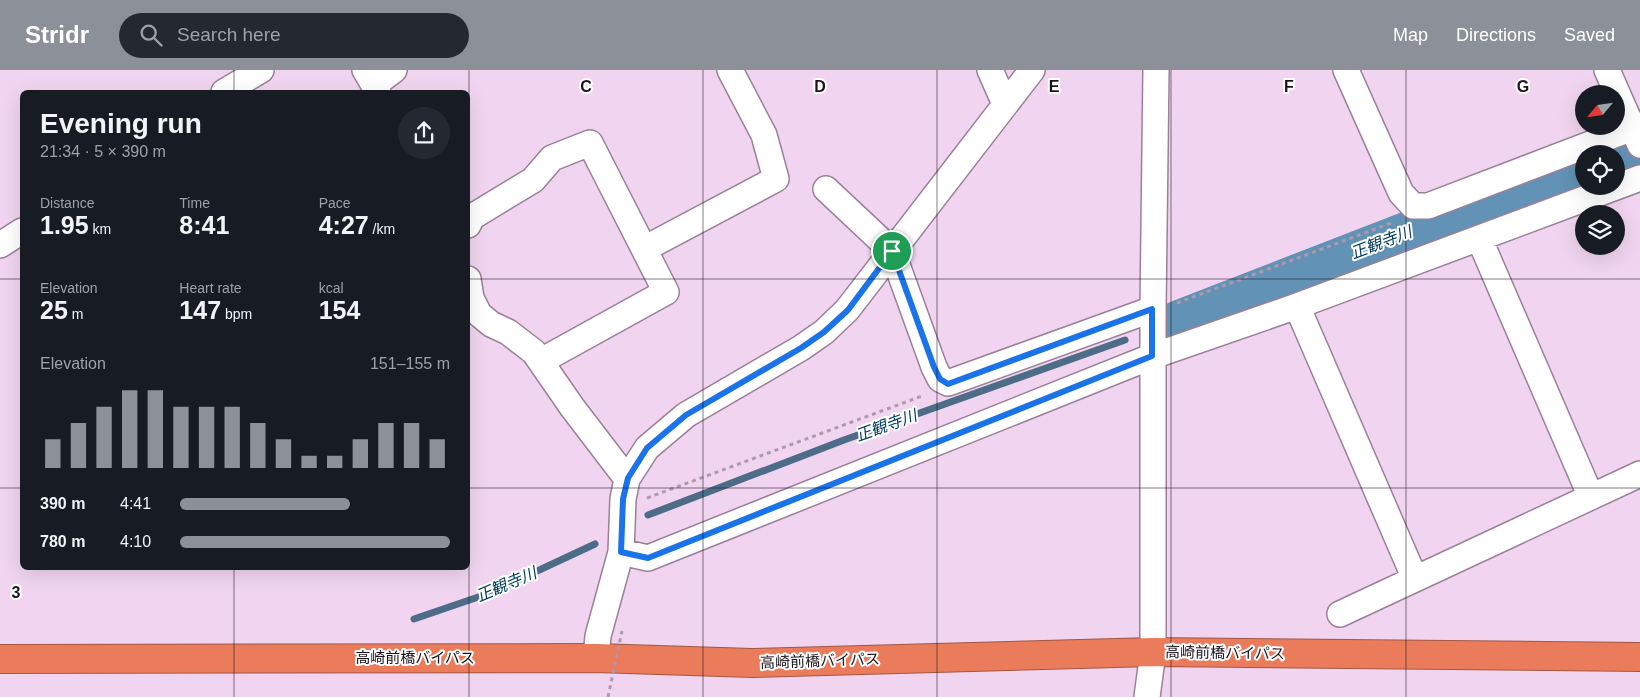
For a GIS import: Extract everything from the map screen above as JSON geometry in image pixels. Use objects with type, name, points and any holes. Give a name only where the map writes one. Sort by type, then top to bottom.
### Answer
[{"type":"highway","name":"高崎前橋バイパス","points":[[0,659],[596,658],[752,663],[1153,652],[1640,657]]},
{"type":"street","points":[[227,90],[261,70]]},
{"type":"street","points":[[373,82],[394,70]]},
{"type":"street","points":[[644,249],[776,179],[764,135],[730,70]]},
{"type":"street","points":[[990,70],[1005,104]]},
{"type":"street","points":[[596,658],[598,636],[621,552],[625,489],[647,448],[686,415],[801,348],[824,332],[848,310],[1032,70]]},
{"type":"street","points":[[1147,697],[1153,652],[1152,309],[1156,70]]},
{"type":"street","points":[[1346,70],[1401,193],[1413,206],[1428,206],[1637,134],[1607,70]]},
{"type":"street","points":[[470,221],[472,217],[533,180],[552,158],[590,143],[666,292],[541,361]]},
{"type":"street","points":[[621,552],[648,558],[1152,356],[1297,306],[1640,178]]},
{"type":"street","points":[[826,189],[892,251],[934,367],[940,379],[948,384],[1152,309]]},
{"type":"street","points":[[0,245],[20,232]]},
{"type":"street","points":[[1479,238],[1591,497]]},
{"type":"street","points":[[470,292],[479,314],[491,324],[508,332],[534,352],[625,489]]},
{"type":"street","points":[[1297,306],[1415,579]]},
{"type":"street","points":[[1340,614],[1640,474]]},
{"type":"path","points":[[1152,309],[1176,304],[1401,220],[1413,206]]},
{"type":"path","points":[[625,489],[646,499],[935,391],[948,384]]},
{"type":"path","points":[[608,697],[622,631]]},
{"type":"waterway","name":"正観寺川","points":[[1625,148],[1640,142]]},
{"type":"waterway","name":"正観寺川","points":[[1179,321],[1575,167]]},
{"type":"waterway","name":"正観寺川","points":[[648,515],[844,440],[1125,340]]},
{"type":"waterway","name":"正観寺川","points":[[414,619],[490,593],[595,544]]},
{"type":"route","points":[[892,251],[934,367],[940,379],[948,384],[1152,309],[1152,356],[648,558],[621,552],[623,499],[628,478],[647,448],[686,415],[801,348],[824,332],[848,310],[892,251]]}]
